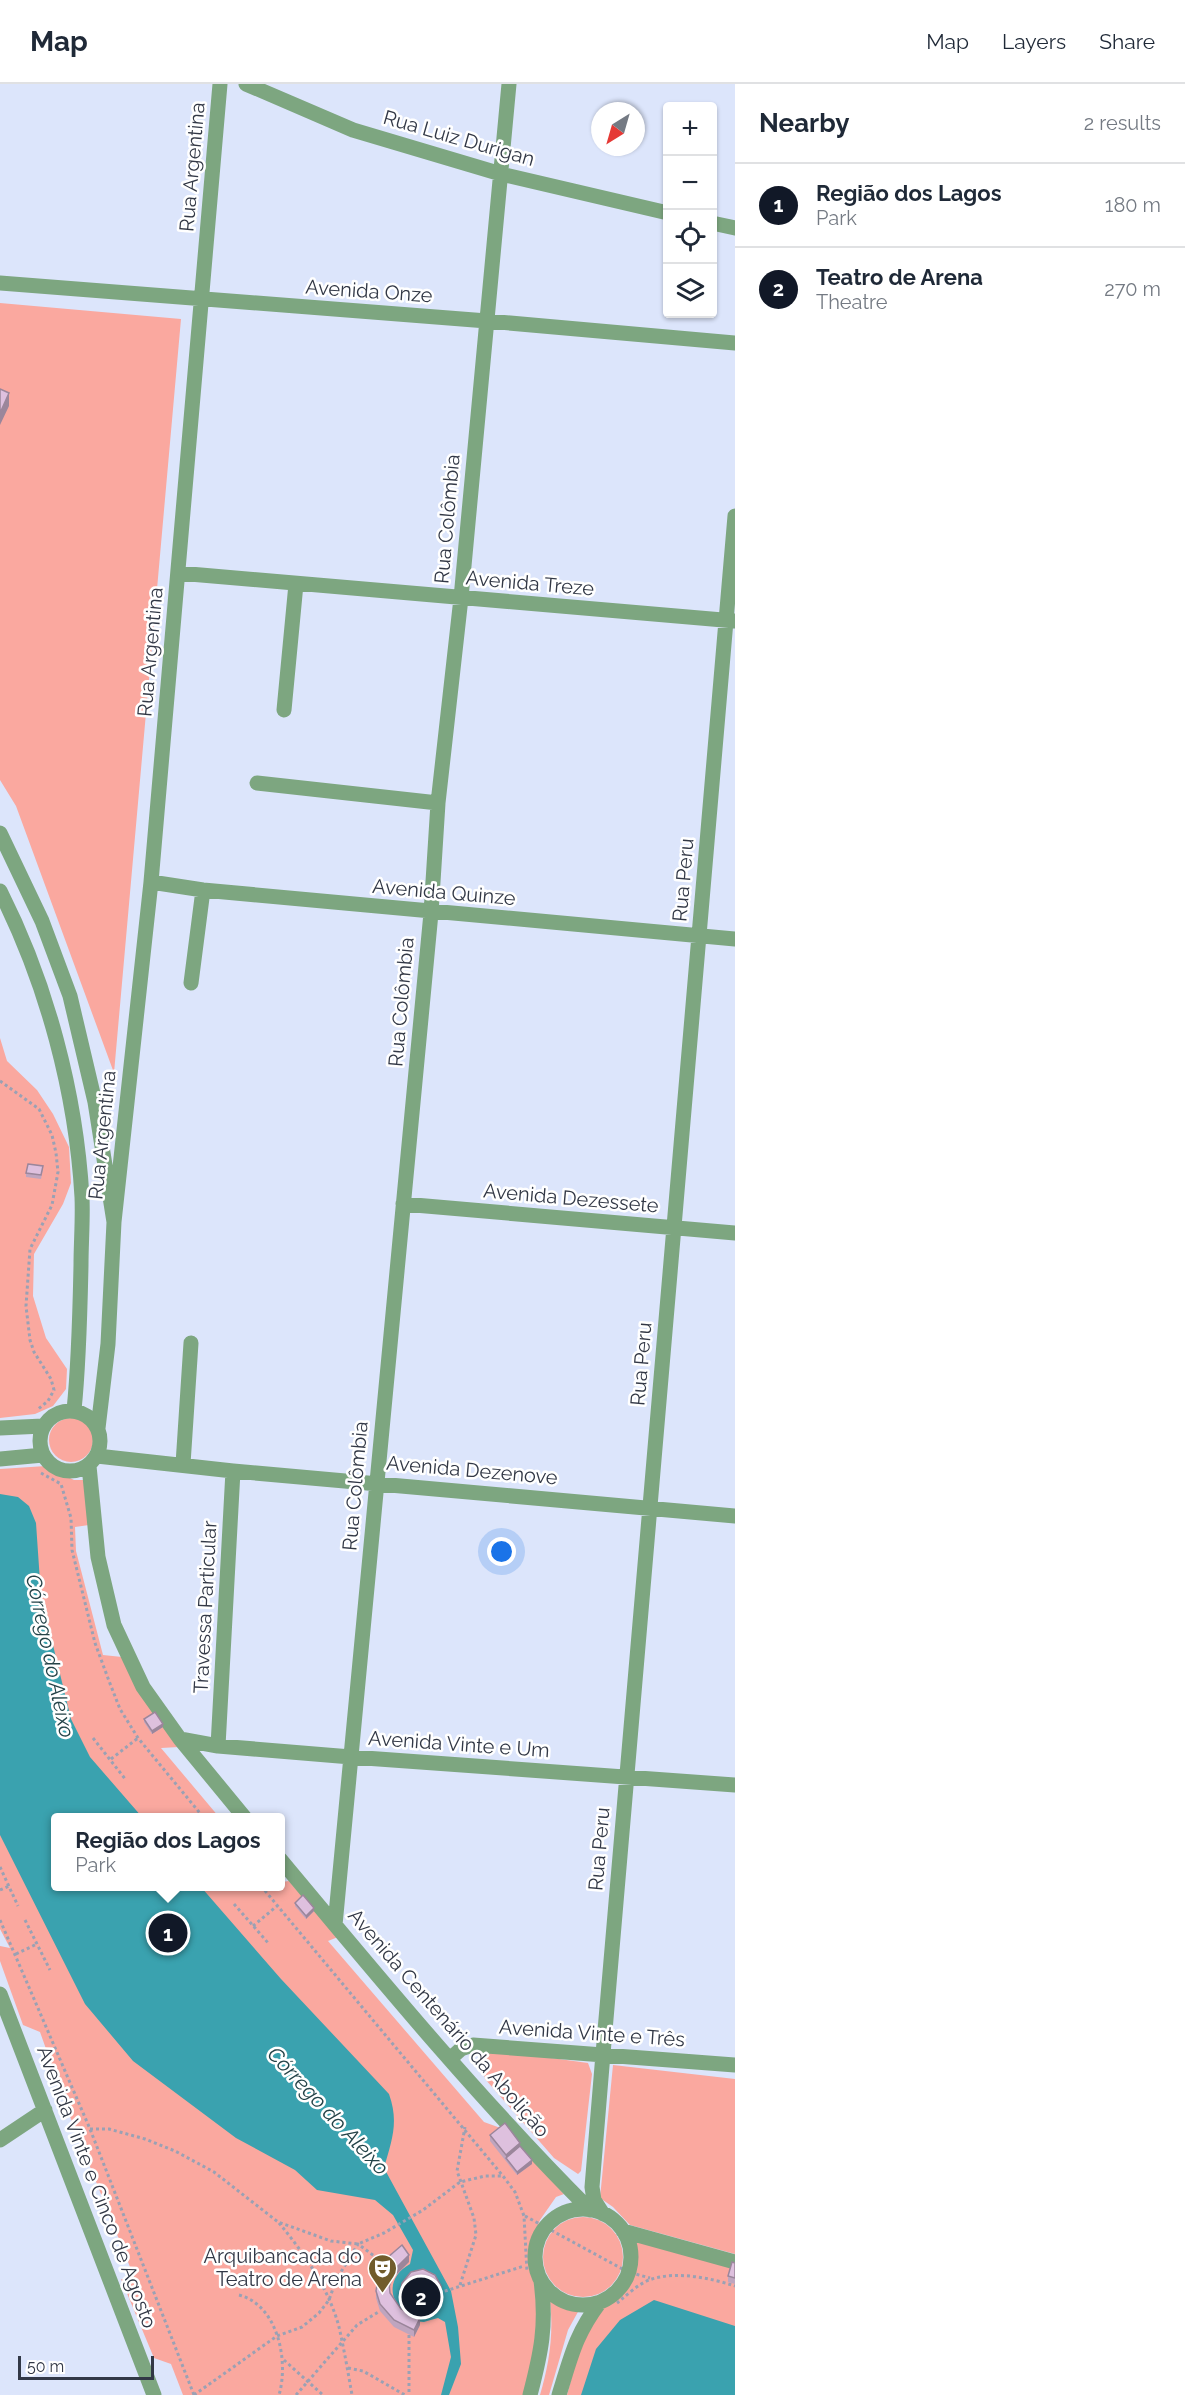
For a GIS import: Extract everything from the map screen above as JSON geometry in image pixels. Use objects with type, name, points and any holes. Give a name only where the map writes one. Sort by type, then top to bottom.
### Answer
[{"type":"street","name":"Rua Argentina","points":[[114,1222],[151,882],[220,84]]},
{"type":"street","name":"Rua Luiz Durigan","points":[[246,84],[353,130],[501,174],[663,212]]},
{"type":"street","name":"Rua Colômbia","points":[[335,1925],[431,913],[438,803],[461,598],[509,84]]},
{"type":"street","points":[[717,224],[735,228]]},
{"type":"street","name":"Avenida Onze","points":[[0,283],[735,343]]},
{"type":"street","name":"Rua Peru","points":[[597,2212],[592,2187],[699,936],[730,621],[735,516]]},
{"type":"street","name":"Avenida Treze","points":[[178,573],[730,621]]},
{"type":"street","points":[[285,710],[296,584]]},
{"type":"street","points":[[257,783],[438,803]]},
{"type":"street","points":[[0,833],[42,921],[70,996],[95,1102],[114,1222],[108,1344],[98,1428],[101,1444],[93,1461],[98,1557],[114,1625],[143,1688],[180,1739],[241,1813]]},
{"type":"street","name":"Avenida Quinze","points":[[151,882],[203,891],[735,939]]},
{"type":"street","points":[[0,891],[18,926],[47,1009],[72,1111],[82,1198],[79,1348],[74,1410]]},
{"type":"street","points":[[191,983],[203,891]]},
{"type":"street","name":"Avenida Dezessete","points":[[403,1204],[735,1233]]},
{"type":"street","points":[[183,1464],[191,1344]]},
{"type":"street","points":[[93,1461],[79,1470],[69,1472],[58,1469],[43,1455],[39,1441],[43,1426],[56,1413],[74,1410],[88,1416],[98,1428]]},
{"type":"street","points":[[0,1428],[43,1426]]},
{"type":"street","points":[[0,1459],[43,1455]]},
{"type":"street","name":"Avenida Dezenove","points":[[93,1461],[183,1464],[233,1471],[735,1516]]},
{"type":"street","name":"Travessa Particular","points":[[218,1746],[233,1471]]},
{"type":"street","name":"Avenida Vinte e Um","points":[[180,1739],[218,1746],[735,1785]]},
{"type":"street","name":"Avenida Centenário da Abolição","points":[[285,1865],[450,2059],[554,2174],[597,2212],[623,2231]]},
{"type":"street","name":"Avenida Vinte e Cinco de Agosto","points":[[0,1994],[153,2395]]},
{"type":"street","name":"Avenida Vinte e Três","points":[[450,2059],[461,2049],[473,2045],[735,2065]]},
{"type":"street","points":[[0,2140],[45,2110]]},
{"type":"street","points":[[530,2395],[544,2334],[544,2307],[535,2249],[544,2228],[561,2214],[577,2209],[597,2212]]},
{"type":"street","points":[[623,2231],[735,2262]]},
{"type":"street","points":[[559,2395],[575,2342],[584,2323],[606,2305],[622,2285],[628,2272],[631,2258],[629,2244],[623,2231]]},
{"type":"street","points":[[541,2281],[556,2297],[567,2302],[606,2305]]},
{"type":"path","points":[[0,1081],[39,1109],[52,1135],[58,1172],[52,1205],[30,1249],[26,1306],[30,1340],[34,1352],[51,1379],[54,1390],[48,1401],[37,1410],[28,1411]]},
{"type":"path","points":[[93,1738],[126,1780]]},
{"type":"path","points":[[111,1760],[138,1738]]},
{"type":"path","points":[[0,1867],[18,1906]]},
{"type":"path","points":[[0,1890],[9,1886]]},
{"type":"path","points":[[264,1891],[465,2127],[515,2192],[524,2216],[527,2274]]},
{"type":"path","points":[[234,1904],[269,1944]]},
{"type":"path","points":[[253,1926],[277,1906]]},
{"type":"path","points":[[0,1920],[90,2129],[194,2395],[276,2336],[302,2327],[329,2300],[336,2280],[358,2244],[411,2217],[460,2182],[485,2176],[503,2176]]},
{"type":"path","points":[[26,1920],[50,1970]]},
{"type":"path","points":[[16,1954],[37,1944]]},
{"type":"path","points":[[460,2285],[476,2235],[471,2210],[457,2171],[465,2127]]},
{"type":"path","points":[[90,2129],[109,2129],[145,2139],[175,2151],[214,2172],[278,2222],[301,2249],[329,2300],[342,2343],[352,2395]]},
{"type":"path","points":[[524,2216],[628,2272],[652,2279]]},
{"type":"path","points":[[278,2222],[331,2241],[358,2244],[387,2265]]},
{"type":"path","points":[[436,2294],[525,2266]]},
{"type":"path","points":[[606,2305],[652,2279],[683,2276],[716,2280],[735,2286]]},
{"type":"path","points":[[239,2295],[250,2298],[268,2315],[284,2360],[283,2383],[279,2395]]},
{"type":"path","points":[[296,2395],[310,2382],[357,2325],[380,2311]]},
{"type":"path","points":[[348,2368],[363,2371],[407,2395],[409,2335]]},
{"type":"path","points":[[284,2360],[323,2395]]},
{"type":"shaded area","points":[[0,303],[181,319],[114,1073],[16,806],[0,780]]},
{"type":"shaded area","points":[[0,1038],[7,1061],[37,1090],[53,1114],[69,1147],[71,1183],[63,1204],[34,1254],[33,1296],[46,1338],[67,1369],[66,1389],[53,1406],[35,1414],[0,1418]]},
{"type":"shaded area","points":[[71,1418],[87,1424],[93,1440],[87,1456],[71,1462],[55,1456],[49,1440],[55,1424]]},
{"type":"shaded area","points":[[46,1466],[74,1480],[85,1480],[89,1525],[75,1527],[76,1551],[103,1655],[122,1657],[179,1747],[161,1748],[216,1813],[51,1813],[51,1891],[285,1891],[285,1882],[289,1881],[338,1937],[328,1941],[484,2122],[506,2130],[564,2194],[556,2197],[540,2220],[530,2253],[537,2281],[538,2337],[524,2395],[183,2395],[171,2364],[154,2358],[121,2279],[136,2282],[71,2119],[40,2032],[23,2025],[0,1961],[0,1946],[10,1948],[0,1929],[0,1469]]},
{"type":"shaded area","points":[[494,2050],[588,2063],[592,2074],[581,2171],[578,2174],[554,2158],[485,2079],[484,2062]]},
{"type":"shaded area","points":[[613,2065],[735,2079],[735,2254],[630,2225],[613,2207],[600,2198]]},
{"type":"shaded area","points":[[575,2217],[591,2217],[605,2223],[617,2235],[623,2249],[623,2265],[617,2279],[605,2291],[591,2297],[575,2297],[561,2291],[549,2279],[543,2265],[543,2249],[549,2235],[561,2223]]},
{"type":"shaded area","points":[[636,2239],[735,2268],[735,2395],[567,2395],[577,2355],[586,2333],[594,2320],[628,2281],[634,2270],[637,2256]]},
{"type":"shaded area","points":[[550,2301],[566,2309],[579,2310],[568,2330],[549,2395],[540,2395],[550,2349]]},
{"type":"water","name":"Córrego do Aleixo","points":[[0,1494],[18,1497],[29,1506],[36,1523],[41,1596],[71,1719],[90,1757],[139,1813],[51,1813],[51,1891],[204,1891],[281,1979],[389,2094],[394,2122],[392,2140],[384,2168],[451,2291],[458,2327],[461,2364],[449,2395],[441,2395],[451,2357],[445,2322],[438,2318],[424,2322],[414,2320],[400,2308],[393,2295],[394,2281],[397,2275],[410,2264],[413,2250],[393,2215],[375,2200],[317,2190],[295,2170],[236,2138],[133,2061],[85,2004],[0,1835]],"holes":[[[441,2293],[435,2310],[423,2316],[416,2315],[409,2311],[401,2295]]]},
{"type":"water","points":[[654,2300],[735,2326],[735,2395],[581,2395],[596,2349],[620,2320]]},
{"type":"building","points":[[0,389],[9,393],[0,413]]},
{"type":"building","points":[[28,1164],[43,1166],[41,1175],[26,1173]]},
{"type":"building","points":[[155,1712],[163,1724],[152,1731],[144,1719]]},
{"type":"building","points":[[303,1895],[314,1908],[306,1916],[295,1903]]},
{"type":"building","points":[[505,2123],[520,2143],[506,2155],[490,2135]]},
{"type":"building","points":[[520,2146],[532,2160],[517,2172],[506,2158]]},
{"type":"building","name":"Arquibancada do Teatro de Arena","points":[[402,2245],[409,2255],[393,2271],[389,2282],[390,2293],[401,2309],[420,2318],[414,2330],[394,2320],[380,2304],[376,2291],[379,2273],[387,2258]]},
{"type":"building","points":[[732,2262],[735,2263],[735,2278],[728,2276]]},
{"type":"building","points":[[423,2269],[435,2275],[441,2286],[441,2293],[435,2304],[423,2309],[410,2306],[401,2289],[402,2283],[411,2272]]},
{"type":"place","name":"Região dos Lagos","points":[[168,1933]]},
{"type":"place","name":"Arquibancada do Teatro de Arena","points":[[383,2294]]},
{"type":"place","name":"Teatro de Arena","points":[[421,2297]]}]
